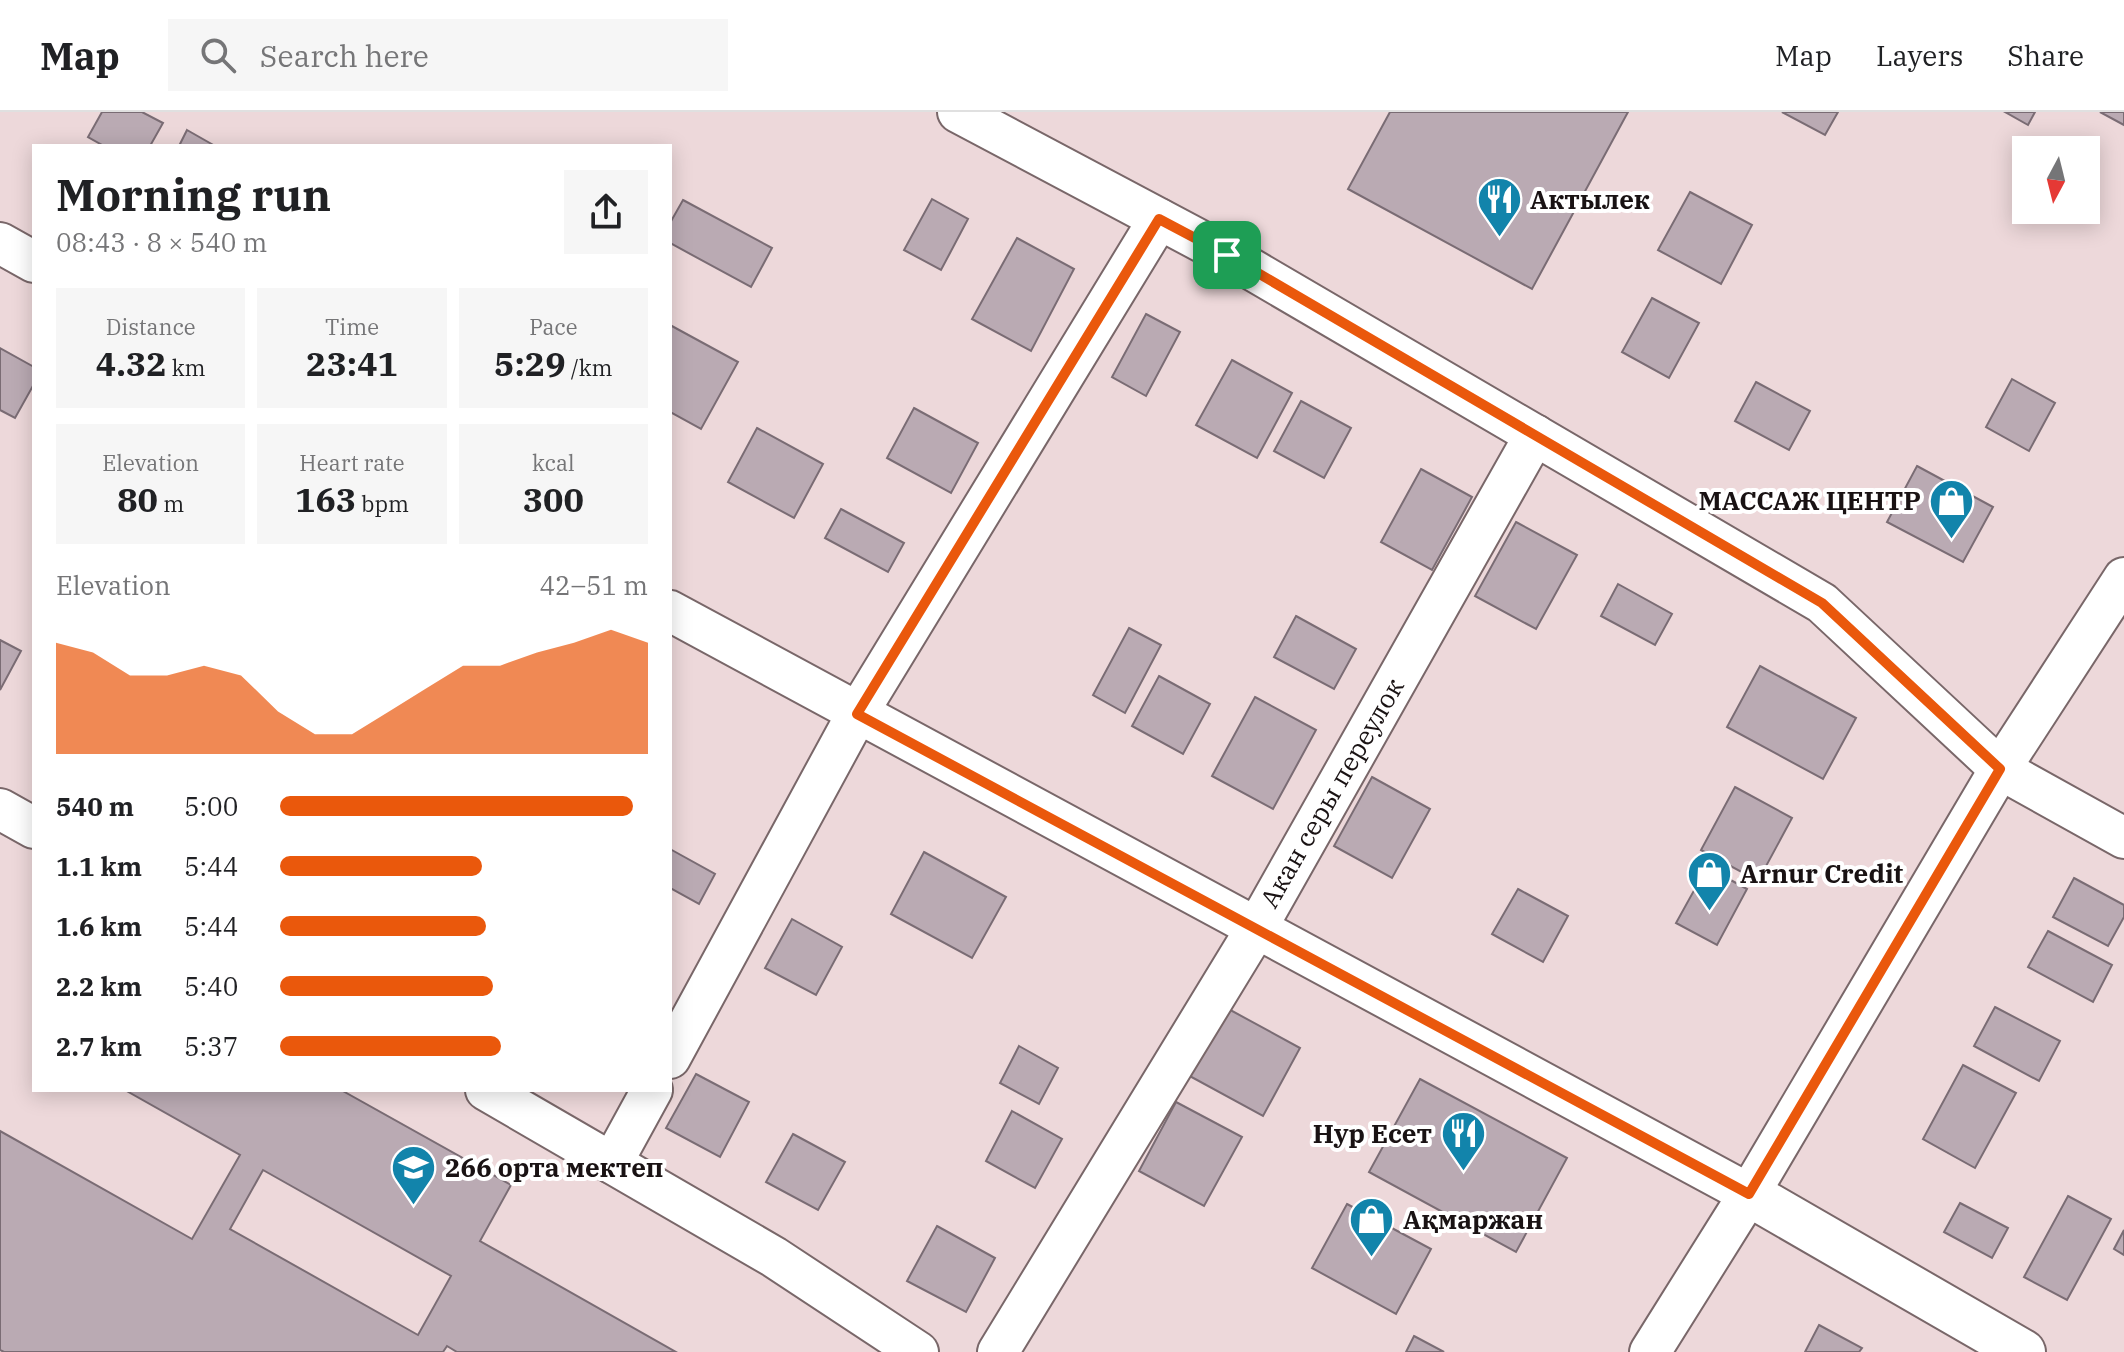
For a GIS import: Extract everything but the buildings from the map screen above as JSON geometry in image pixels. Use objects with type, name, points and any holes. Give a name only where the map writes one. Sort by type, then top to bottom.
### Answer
[{"type":"street","points":[[958,112],[1227,255],[1822,603],[2000,769],[2124,838]]},
{"type":"street","points":[[672,1054],[857,714],[1159,219]]},
{"type":"street","points":[[0,243],[32,261]]},
{"type":"street","name":"Акан серы переулок","points":[[998,1352],[1256,929],[1535,435]]},
{"type":"street","points":[[1650,1352],[1749,1194],[2000,769],[2124,578]]},
{"type":"street","points":[[672,612],[1749,1194],[2023,1352]]},
{"type":"street","points":[[0,809],[32,827]]},
{"type":"street","points":[[489,1092],[774,1257],[918,1352]]},
{"type":"street","points":[[612,1163],[651,1092]]},
{"type":"place","name":"Актылек","points":[[1499,239]]},
{"type":"place","name":"МАССАЖ ЦЕНТР","points":[[1952,540]]},
{"type":"place","name":"Arnur Credit","points":[[1709,913]]},
{"type":"place","name":"Нур Есет","points":[[1463,1173]]},
{"type":"place","name":"266 орта мектеп","points":[[414,1207]]},
{"type":"place","name":"Ақмаржан","points":[[1372,1259]]},
{"type":"route","points":[[1159,219],[1227,255],[1822,603],[2000,769],[1749,1194],[857,714],[1159,219]]}]
